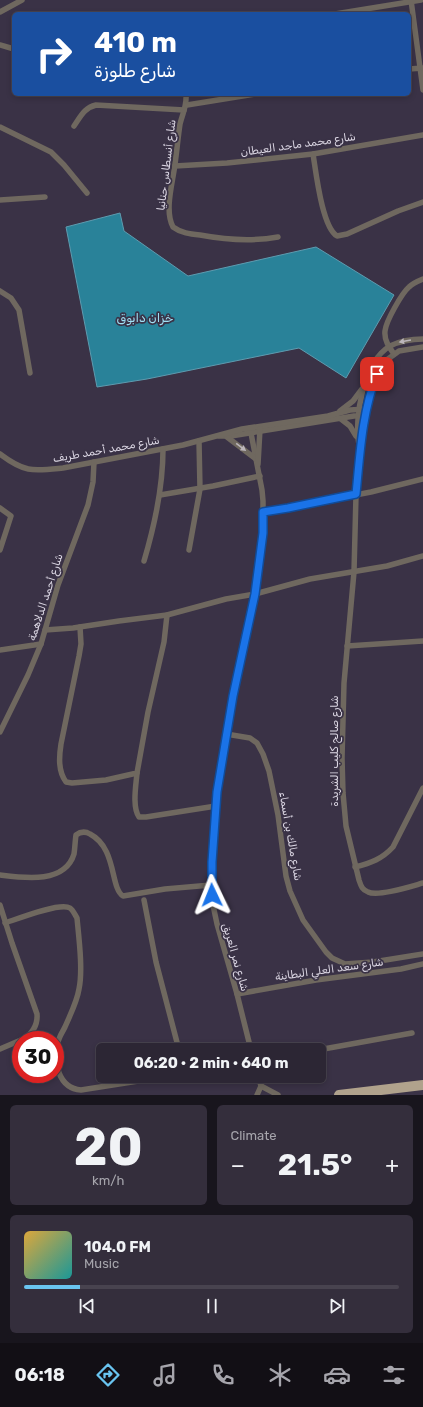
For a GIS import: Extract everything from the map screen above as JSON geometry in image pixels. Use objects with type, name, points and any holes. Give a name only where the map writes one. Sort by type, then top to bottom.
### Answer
[{"type":"highway","points":[[339,1095],[423,1085]]},
{"type":"street","points":[[0,12],[22,0]]},
{"type":"street","points":[[347,12],[421,0]]},
{"type":"street","points":[[411,1],[423,90]]},
{"type":"street","points":[[0,45],[12,48]]},
{"type":"street","points":[[411,69],[421,68]]},
{"type":"street","name":"شارع أنسطاس حنانيا","points":[[186,96],[185,108],[179,128],[172,184],[170,217],[173,227],[184,233],[230,240],[259,240],[278,237]]},
{"type":"street","points":[[74,126],[83,112],[89,107],[96,105],[185,108],[245,96]]},
{"type":"street","points":[[0,128],[51,152],[64,164],[87,193]]},
{"type":"street","name":"شارع محمد ماجد العيطان","points":[[175,166],[227,164],[313,154],[423,135]]},
{"type":"street","points":[[313,154],[326,219],[330,230],[337,236],[347,234],[398,211],[423,202]]},
{"type":"street","points":[[0,200],[45,197]]},
{"type":"street","points":[[394,354],[389,347],[385,332],[388,321],[408,288],[423,279]]},
{"type":"street","points":[[0,291],[12,298],[19,310],[30,373]]},
{"type":"street","points":[[338,413],[353,401],[366,382],[377,359],[389,347],[398,342],[423,339]]},
{"type":"street","points":[[360,450],[365,416],[377,374],[384,363],[394,354],[404,349],[423,347]]},
{"type":"street","points":[[360,450],[358,439],[358,416],[366,382]]},
{"type":"street","name":"شارع محمد أحمد طريف","points":[[219,435],[226,437],[338,413],[367,409]]},
{"type":"street","name":"شارع محمد أحمد طريف","points":[[260,429],[365,416]]},
{"type":"street","points":[[341,419],[350,426],[358,439]]},
{"type":"street","name":"شارع نمر العريق","points":[[257,461],[260,429]]},
{"type":"street","name":"شارع محمد أحمد طريف","points":[[0,454],[14,464],[27,470],[51,469],[163,449],[230,432],[251,431]]},
{"type":"street","name":"شارع نمر العريق","points":[[249,1043],[217,924],[211,885],[216,806],[226,734],[255,594],[263,533],[260,476],[251,431]]},
{"type":"street","points":[[226,437],[257,461]]},
{"type":"street","points":[[189,550],[200,488],[199,441]]},
{"type":"street","points":[[144,562],[151,538],[160,495],[163,469],[163,449]]},
{"type":"street","name":"شارع صالح كليب الشريدة","points":[[360,450],[356,494],[354,572],[343,708],[343,793],[346,826],[355,867],[362,888],[370,893],[385,892],[423,883]]},
{"type":"street","name":"شارع أحمد الدلاهمة","points":[[0,732],[28,675],[46,630],[58,585],[91,493],[94,462]]},
{"type":"street","points":[[160,495],[260,476]]},
{"type":"street","points":[[263,512],[295,507],[423,479]]},
{"type":"street","points":[[0,508],[11,516],[0,550]]},
{"type":"street","points":[[46,630],[80,627],[167,615],[310,579],[387,566],[423,556]]},
{"type":"street","points":[[167,615],[164,642],[148,712],[137,773],[136,811],[139,817],[146,817],[216,806]]},
{"type":"street","points":[[80,627],[81,644],[59,758],[62,774],[66,782],[72,783],[106,780],[137,773]]},
{"type":"street","points":[[347,646],[423,641]]},
{"type":"street","points":[[0,650],[41,644]]},
{"type":"street","name":"شارع مالك بن أسماء","points":[[226,734],[250,738],[257,743],[263,754],[269,771],[278,815],[286,876],[290,892],[303,920],[326,952],[332,958],[344,964],[373,962],[423,954]]},
{"type":"street","points":[[355,867],[374,861],[387,854],[396,841],[423,788]]},
{"type":"street","points":[[0,875],[32,878],[58,873],[63,870],[71,860],[74,853],[76,835],[87,832],[96,838],[106,849],[111,861],[117,886],[121,895],[123,896],[211,885]]},
{"type":"street","points":[[144,900],[156,962],[177,1043]]},
{"type":"street","points":[[0,905],[35,1006],[37,1023],[33,1031]]},
{"type":"street","points":[[5,923],[51,908],[65,906],[74,912],[77,918],[80,988],[74,1006],[57,1044],[58,1070],[60,1076],[69,1087],[81,1090],[126,1083]]},
{"type":"street","name":"شارع سعد العلي البطاينة","points":[[237,994],[316,980],[401,969],[423,964]]},
{"type":"street","points":[[326,1049],[412,1033]]},
{"type":"street","points":[[0,1049],[12,1044]]},
{"type":"street","points":[[257,1095],[261,1086],[260,1083]]},
{"type":"street","points":[[261,1086],[278,1095]]},
{"type":"water","name":"خزان دابوق","points":[[120,213],[124,231],[188,276],[316,247],[394,295],[346,378],[299,348],[147,379],[97,387],[66,227]]},
{"type":"route","points":[[212,895],[212,862],[217,792],[233,696],[255,594],[263,533],[263,512],[356,494],[365,416],[377,374]]}]
